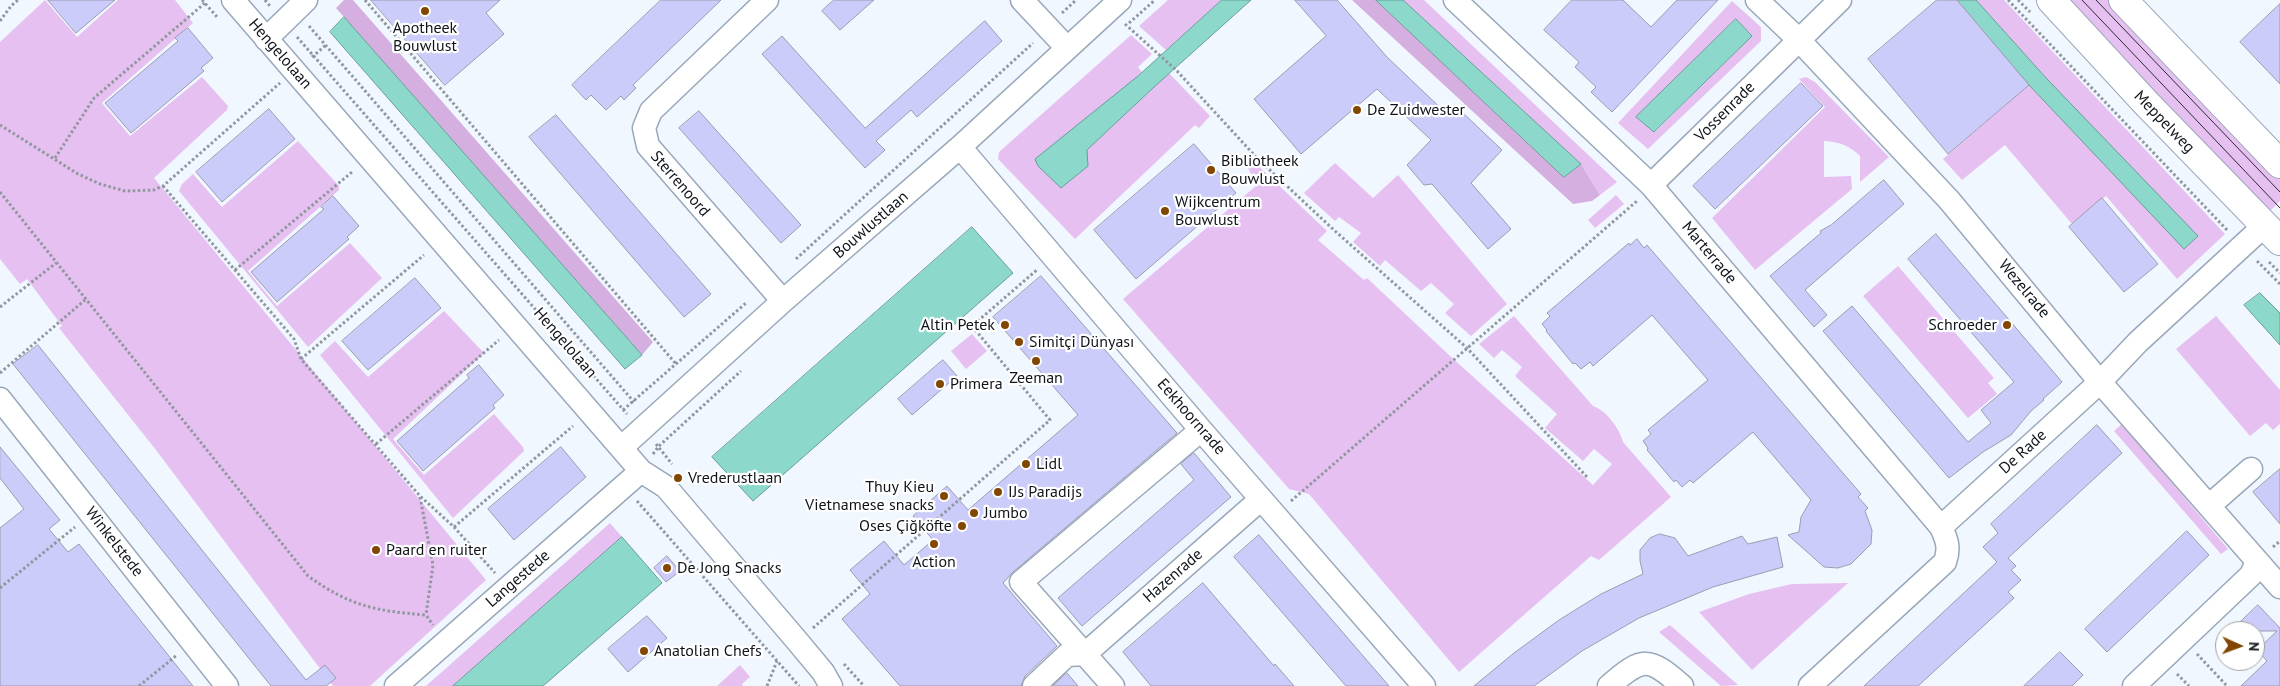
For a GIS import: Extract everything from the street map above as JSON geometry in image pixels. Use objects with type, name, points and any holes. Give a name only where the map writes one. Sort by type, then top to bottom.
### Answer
[{"type":"main road","name":"Meppelweg","points":[[2051,0],[2146,103],[2272,233]]},
{"type":"main road","points":[[2123,0],[2280,164]]},
{"type":"street","name":"Hengelolaan","points":[[233,0],[641,471],[666,487],[798,642],[832,686]]},
{"type":"street","name":"Sterrenoord","points":[[767,0],[651,112],[644,128],[648,146],[767,285],[783,301]]},
{"type":"street","points":[[1022,0],[1066,47]]},
{"type":"street","name":"Bouwlustlaan","points":[[621,448],[783,301],[960,147],[1066,47],[1120,0]]},
{"type":"street","name":"Marterrade","points":[[1455,0],[1651,185],[1941,528]]},
{"type":"street","name":"Wezelrade","points":[[1758,0],[1798,39],[1949,200],[2100,382],[2280,587]]},
{"type":"street","name":"Vossenrade","points":[[1651,185],[1798,39],[1840,0]]},
{"type":"street","points":[[266,39],[295,10]]},
{"type":"street","name":"Eekhoornrade","points":[[960,147],[1201,430],[1424,686]]},
{"type":"street","name":"De Rade","points":[[1941,528],[2100,382],[2138,342],[2243,246],[2272,233]]},
{"type":"street","name":"Winkelstede","points":[[0,398],[227,686]]},
{"type":"street","points":[[1113,686],[1021,582],[1201,430]]},
{"type":"street","points":[[2209,506],[2251,469]]},
{"type":"street","name":"Hengelolaan","points":[[641,471],[650,492],[812,681],[820,686]]},
{"type":"street","name":"Langestede","points":[[396,686],[641,471]]},
{"type":"street","name":"Hazenrade","points":[[1085,654],[1268,507]]},
{"type":"street","points":[[1810,686],[1946,562],[1949,552],[1948,542],[1941,528]]},
{"type":"street","points":[[2134,686],[2252,575],[2257,560]]},
{"type":"street","points":[[1034,686],[1067,656],[1085,654]]},
{"type":"street","points":[[1609,686],[1625,672],[1643,663],[1659,666],[1682,686]]},
{"type":"path","points":[[0,21],[18,0]]},
{"type":"path","name":"Hengelolaan","points":[[265,0],[295,10],[313,56],[640,430],[659,446],[677,471]]},
{"type":"path","points":[[365,0],[676,364]]},
{"type":"path","name":"Bouwlustlaan","points":[[604,428],[956,115],[1021,56],[1076,0]]},
{"type":"path","points":[[2008,0],[2280,284]]},
{"type":"path","points":[[55,158],[94,98],[205,3]]},
{"type":"path","points":[[295,10],[634,402]]},
{"type":"path","points":[[0,125],[92,181],[125,191],[154,190],[163,186],[294,70],[326,45]]},
{"type":"path","points":[[1156,51],[1178,71],[1257,158],[1335,231],[1467,348],[1587,477]]},
{"type":"path","points":[[235,270],[352,172]]},
{"type":"path","points":[[1268,507],[1467,348],[1631,208],[1651,185]]},
{"type":"path","points":[[163,186],[294,339],[301,359],[420,496],[454,527],[508,588]]},
{"type":"path","points":[[0,192],[308,576],[340,596],[365,607],[426,615]]},
{"type":"path","points":[[301,359],[424,255]]},
{"type":"path","points":[[813,628],[1050,420],[972,326],[1054,256]]},
{"type":"path","points":[[0,307],[56,263]]},
{"type":"path","points":[[0,373],[85,300]]},
{"type":"path","points":[[376,444],[499,340]]},
{"type":"path","points":[[454,527],[573,426]]},
{"type":"path","points":[[420,496],[433,565],[426,615],[445,642]]},
{"type":"path","points":[[0,588],[91,514]]},
{"type":"path","points":[[807,622],[819,636]]},
{"type":"path","points":[[2183,639],[2227,686]]},
{"type":"path","points":[[139,686],[193,642]]},
{"type":"path","points":[[838,657],[864,686]]},
{"type":"path","points":[[768,686],[778,660],[799,686]]},
{"type":"shaded area","points":[[45,0],[77,37],[118,0],[175,0],[193,23],[102,103],[130,136],[202,77],[228,106],[227,110],[154,178],[486,580],[370,686],[333,686],[156,450],[59,328],[62,326],[27,279],[20,284],[0,259],[0,42]]},
{"type":"shaded area","points":[[344,0],[353,0],[653,342],[642,355],[336,8]]},
{"type":"shaded area","points":[[1168,0],[1222,0],[1166,50],[1139,26]]},
{"type":"shaded area","points":[[1222,0],[1251,0],[1087,150],[1088,166],[1061,188],[1038,166],[1035,159],[1138,76]]},
{"type":"shaded area","points":[[1352,0],[1376,0],[1564,177],[1581,164],[1600,195],[1592,201],[1573,204]]},
{"type":"shaded area","points":[[1376,0],[1403,0],[1581,164],[1564,177]]},
{"type":"shaded area","points":[[1403,0],[1424,0],[1617,182],[1600,195],[1581,164]]},
{"type":"shaded area","points":[[1957,0],[1976,0],[2047,79],[2198,236],[2184,249],[2029,85]]},
{"type":"shaded area","points":[[1976,0],[2004,0],[2225,234],[2177,279],[2106,196],[2072,224],[2005,145],[1962,180],[1943,159],[2029,85],[2120,180],[2047,79]]},
{"type":"shaded area","points":[[2062,0],[2114,0],[2280,173],[2280,201],[2267,214]]},
{"type":"shaded area","points":[[1732,1],[1761,27],[1761,41],[1648,149],[1618,123]],"holes":[[[1736,19],[1752,36],[1655,132],[1637,118]]]},
{"type":"shaded area","points":[[344,17],[642,355],[625,369],[330,32]]},
{"type":"shaded area","points":[[1736,19],[1752,36],[1654,132],[1636,117]]},
{"type":"shaded area","points":[[1131,35],[1152,54],[1138,67],[1142,72],[1087,150],[1169,73],[1210,116],[1199,128],[1195,125],[1075,239],[998,159],[999,152]]},
{"type":"shaded area","points":[[1806,77],[1815,82],[1889,157],[1860,182],[1860,156],[1844,145],[1824,141],[1824,177],[1851,176],[1852,189],[1755,270],[1712,218],[1825,107],[1799,79]]},
{"type":"shaded area","points":[[298,141],[339,186],[339,190],[248,271],[277,306],[350,243],[382,278],[308,347],[179,191],[182,184],[193,174],[222,207]]},
{"type":"shaded area","points":[[1252,160],[1327,231],[1318,240],[1364,280],[1367,278],[1593,485],[1612,464],[1594,449],[1583,461],[1545,428],[1557,414],[1515,376],[1522,367],[1502,350],[1494,358],[1479,344],[1514,316],[1593,406],[1603,411],[1612,421],[1619,431],[1623,442],[1671,497],[1599,560],[1591,556],[1459,672],[1309,494],[1289,489],[1123,299],[1257,185],[1247,166]]},
{"type":"shaded area","points":[[1335,163],[1373,198],[1398,175],[1507,304],[1471,336],[1445,313],[1454,304],[1431,283],[1421,291],[1385,260],[1380,266],[1353,242],[1361,233],[1339,217],[1335,221],[1304,193]]},
{"type":"shaded area","points":[[1616,195],[1624,204],[1595,228],[1588,220]]},
{"type":"shaded area","points":[[972,227],[1013,273],[753,501],[712,457]]},
{"type":"shaded area","points":[[1898,266],[1994,378],[1988,383],[1997,394],[1968,418],[1863,296]]},
{"type":"shaded area","points":[[2260,293],[2280,313],[2280,345],[2244,305]]},
{"type":"shaded area","points":[[444,311],[483,354],[393,439],[424,475],[494,414],[523,447],[524,451],[453,518],[320,355],[335,341],[368,377]]},
{"type":"shaded area","points":[[2216,316],[2280,390],[2280,424],[2273,430],[2266,423],[2250,436],[2176,349]]},
{"type":"shaded area","points":[[972,334],[987,351],[966,369],[951,351]]},
{"type":"shaded area","points":[[2122,424],[2228,549],[2221,554],[2114,431]]},
{"type":"shaded area","points":[[610,523],[622,537],[453,686],[426,686]]},
{"type":"shaded area","points":[[622,537],[662,583],[543,686],[453,686]]},
{"type":"shaded area","points":[[1848,583],[1752,670],[1699,612],[1749,594],[1792,584]]},
{"type":"shaded area","points":[[1670,625],[1738,685],[1721,686],[1659,632]]},
{"type":"shaded area","points":[[740,665],[750,677],[742,684],[743,686],[717,686]]},
{"type":"building","points":[[48,0],[115,0],[76,33]]},
{"type":"building","points":[[371,0],[500,0],[486,13],[504,34],[445,85]]},
{"type":"building","points":[[661,0],[721,0],[633,85],[636,88],[624,100],[621,96],[606,110],[591,95],[586,100],[572,85]]},
{"type":"building","points":[[834,0],[874,0],[840,30],[822,11]]},
{"type":"building","points":[[1295,0],[1337,0],[1387,57],[1449,116],[1454,110],[1462,112],[1502,150],[1471,183],[1511,229],[1488,249],[1432,184],[1424,185],[1407,165],[1431,140],[1377,89],[1301,154],[1254,99],[1326,36]]},
{"type":"building","points":[[1572,0],[1623,0],[1651,27],[1677,0],[1718,0],[1612,112],[1591,92],[1596,87],[1575,67],[1579,62],[1544,30]]},
{"type":"building","points":[[1937,0],[1957,0],[2029,85],[1948,154],[1868,59]]},
{"type":"building","points":[[2280,4],[2280,84],[2240,42]]},
{"type":"building","points":[[985,21],[1002,41],[917,117],[911,110],[876,141],[885,150],[865,168],[762,54],[782,36],[865,128]]},
{"type":"building","points":[[188,28],[213,58],[201,68],[204,71],[131,133],[105,103],[178,41],[175,38]]},
{"type":"building","points":[[1801,83],[1823,106],[1715,209],[1693,186]]},
{"type":"building","points":[[269,109],[295,139],[222,202],[196,172]]},
{"type":"building","points":[[699,111],[801,225],[781,243],[679,128]]},
{"type":"building","points":[[556,115],[711,294],[684,317],[529,137]]},
{"type":"building","name":"Wijkcentrum Bouwlust","points":[[1194,144],[1236,193],[1136,279],[1094,230]]},
{"type":"building","points":[[1884,180],[1904,204],[1805,290],[1827,315],[1814,327],[1770,276],[1821,233],[1820,231],[1831,225]]},
{"type":"building","points":[[333,196],[359,226],[347,237],[349,239],[277,302],[251,272],[324,209],[321,207]]},
{"type":"building","points":[[2102,198],[2158,264],[2124,292],[2069,227]]},
{"type":"building","points":[[1936,234],[2062,382],[2031,411],[2011,435],[1983,452],[1949,478],[1823,331],[1852,306],[1968,442],[1991,423],[1981,410],[2014,382],[1908,259]]},
{"type":"building","points":[[1637,239],[1644,248],[1647,245],[1861,494],[1858,497],[1868,508],[1865,511],[1872,530],[1871,544],[1851,564],[1838,568],[1824,567],[1788,535],[1799,532],[1801,517],[1811,500],[1753,432],[1693,483],[1690,480],[1682,487],[1676,480],[1674,482],[1647,450],[1648,448],[1643,441],[1651,434],[1648,430],[1708,380],[1652,315],[1593,366],[1590,362],[1581,369],[1575,363],[1573,364],[1546,331],[1542,324],[1550,316],[1547,313],[1629,243],[1630,245]]},
{"type":"building","points":[[1041,276],[1177,433],[1013,572],[1003,583],[1057,646],[1025,676],[1021,686],[900,686],[842,619],[870,594],[850,570],[884,541],[904,565],[933,540],[913,516],[947,486],[968,510],[1078,415],[993,317]]},
{"type":"building","points":[[415,278],[441,308],[368,370],[342,341]]},
{"type":"building","points":[[38,345],[306,680],[325,665],[336,678],[326,686],[271,686],[13,364]]},
{"type":"building","points":[[943,360],[957,376],[912,415],[898,399]]},
{"type":"building","points":[[479,365],[504,395],[493,405],[495,408],[423,471],[397,441],[469,378],[467,375]]},
{"type":"building","points":[[2097,425],[2122,453],[2008,558],[2016,566],[2011,570],[2021,580],[2008,592],[2014,598],[1918,686],[1864,686],[1997,562],[1983,547],[1998,533],[1991,524]]},
{"type":"building","points":[[0,447],[60,520],[49,529],[68,552],[79,544],[193,686],[0,686],[0,528],[24,509],[0,478]]},
{"type":"building","points":[[561,447],[586,477],[514,540],[488,509]]},
{"type":"building","points":[[1194,453],[1231,497],[1082,626],[1058,598],[1194,480],[1181,464]]},
{"type":"building","points":[[2280,469],[2280,524],[2253,492]]},
{"type":"building","points":[[2187,531],[2209,555],[2107,652],[2085,629]]},
{"type":"building","points":[[1660,534],[1675,538],[1688,556],[1742,536],[1748,544],[1777,537],[1783,567],[1713,587],[1639,618],[1582,651],[1534,686],[1474,686],[1514,653],[1559,620],[1601,594],[1643,574],[1640,550],[1650,538]]},
{"type":"building","points":[[1259,535],[1389,686],[1346,686],[1234,557]]},
{"type":"building","points":[[667,556],[680,571],[666,582],[654,568]]},
{"type":"building","points":[[1203,583],[1274,666],[1275,664],[1294,686],[1151,686],[1123,652]]},
{"type":"building","points":[[2258,605],[2280,628],[2280,686],[2241,686],[2257,671],[2265,671],[2265,663],[2267,661],[2265,659],[2265,642],[2277,631],[2265,631],[2265,621],[2241,621]]},
{"type":"building","points":[[647,616],[667,638],[628,672],[608,649]]},
{"type":"building","points":[[2060,652],[2083,675],[2072,686],[2024,686]]},
{"type":"building","points":[[1067,673],[1078,686],[1053,686]]},
{"type":"tram line","points":[[2082,0],[2280,208]]},
{"type":"tram line","points":[[2096,0],[2280,192]]},
{"type":"place","name":"Apotheek Bouwlust","points":[[425,11]]},
{"type":"place","name":"De Zuidwester","points":[[1357,110]]},
{"type":"place","name":"Bibliotheek Bouwlust","points":[[1211,170]]},
{"type":"place","name":"Wijkcentrum Bouwlust","points":[[1165,211]]},
{"type":"place","name":"Altin Petek","points":[[1005,325]]},
{"type":"place","name":"Schroeder","points":[[2007,325]]},
{"type":"place","name":"Simitçi Dünyası","points":[[1019,342]]},
{"type":"place","name":"Zeeman","points":[[1036,361]]},
{"type":"place","name":"Primera","points":[[940,384]]},
{"type":"place","name":"Lidl","points":[[1026,464]]},
{"type":"place","name":"Vrederustlaan","points":[[678,478]]},
{"type":"place","name":"IJs Paradijs","points":[[998,492]]},
{"type":"place","name":"Thuy Kieu Vietnamese snacks","points":[[944,496]]},
{"type":"place","name":"Jumbo","points":[[974,513]]},
{"type":"place","name":"Oses Çiğköfte","points":[[962,526]]},
{"type":"place","name":"Action","points":[[934,544]]},
{"type":"place","name":"Paard en ruiter","points":[[376,550]]},
{"type":"place","name":"De Jong Snacks","points":[[667,568]]},
{"type":"place","name":"Anatolian Chefs","points":[[644,651]]}]
